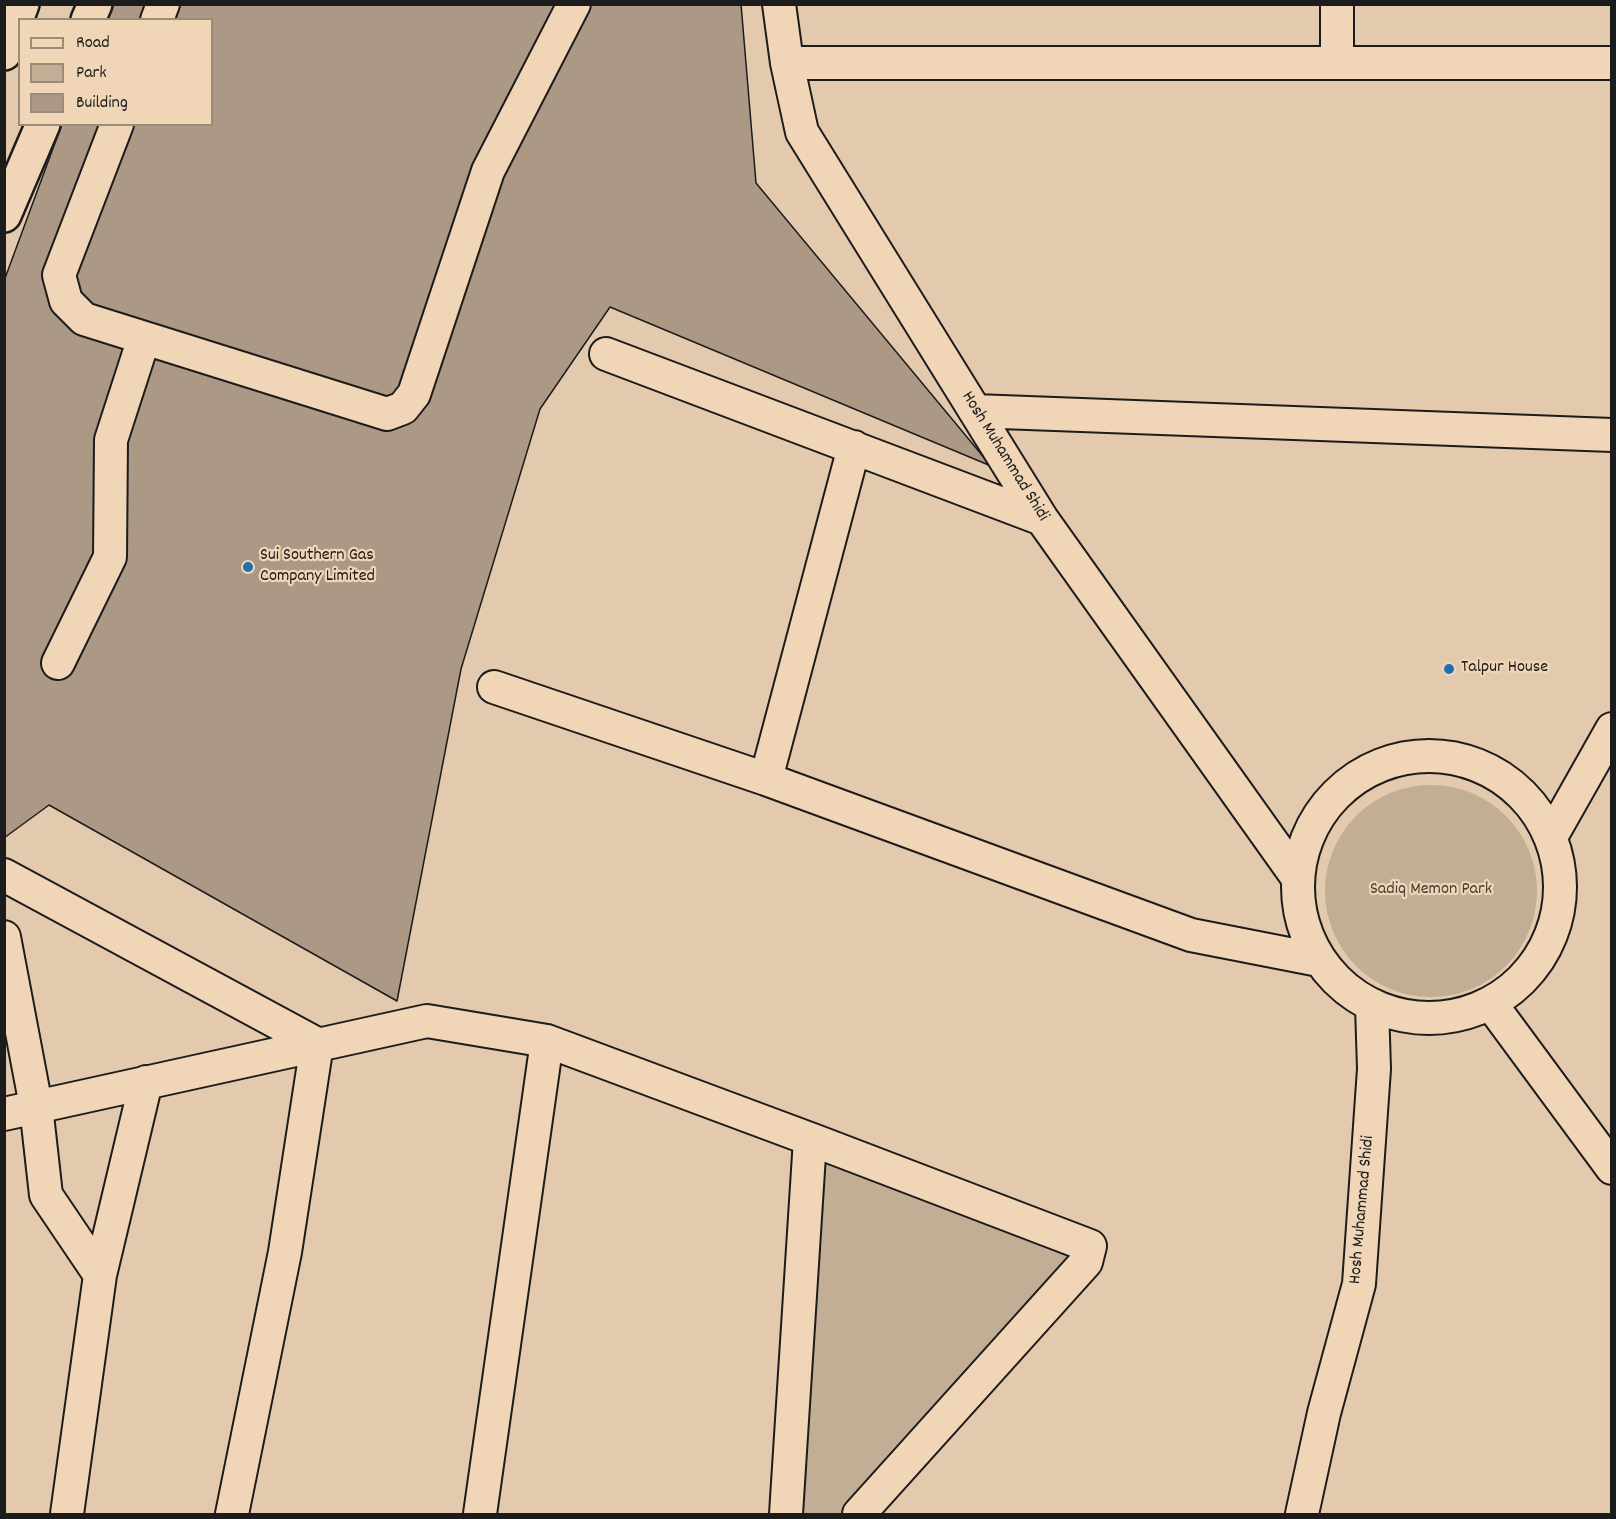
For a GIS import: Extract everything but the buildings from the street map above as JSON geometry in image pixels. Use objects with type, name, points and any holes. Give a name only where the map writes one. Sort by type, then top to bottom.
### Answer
[{"type":"main road","points":[[4,53],[22,4]]},
{"type":"main road","points":[[89,18],[95,4]]},
{"type":"main road","points":[[4,215],[42,126]]},
{"type":"street","points":[[116,126],[59,275],[66,301],[84,319],[387,414],[403,408],[414,394],[488,171],[574,4]]},
{"type":"street","name":"Hosh Muhammad Shidi","points":[[779,4],[787,63],[802,132],[1042,519],[1297,877]]},
{"type":"street","points":[[1337,4],[1337,63]]},
{"type":"street","points":[[787,63],[1611,63]]},
{"type":"street","points":[[58,663],[110,557],[111,440],[144,338]]},
{"type":"street","points":[[606,354],[1042,519]]},
{"type":"street","points":[[975,411],[1611,435]]},
{"type":"street","points":[[766,779],[854,447]]},
{"type":"street","points":[[494,687],[766,779],[1191,935],[1319,960]]},
{"type":"street","points":[[1551,837],[1611,729]]},
{"type":"street","points":[[1407,757],[1451,757],[1493,772],[1527,800],[1551,837],[1560,868],[1561,900],[1554,932],[1539,961],[1518,986],[1491,1004],[1453,1017],[1412,1018],[1372,1006],[1343,987],[1319,960],[1301,921],[1297,877],[1307,835],[1331,798],[1366,771],[1407,757]]},
{"type":"street","points":[[4,875],[317,1044]]},
{"type":"street","points":[[4,937],[36,1106],[46,1195],[100,1275]]},
{"type":"street","points":[[1491,1004],[1611,1168]]},
{"type":"street","name":"Hosh Muhammad Shidi","points":[[1302,1515],[1324,1413],[1359,1284],[1374,1069],[1372,1006]]},
{"type":"street","points":[[4,1114],[427,1021],[547,1041],[1090,1246],[1086,1262],[858,1515]]},
{"type":"street","points":[[480,1515],[547,1041]]},
{"type":"street","points":[[232,1515],[285,1252],[317,1044]]},
{"type":"street","points":[[67,1515],[100,1275],[146,1082]]},
{"type":"street","points":[[786,1515],[810,1139]]},
{"type":"green space","name":"Sadiq Memon Park","points":[[1431,785],[1452,787],[1472,793],[1490,803],[1506,816],[1519,832],[1529,850],[1535,870],[1537,891],[1535,912],[1529,932],[1519,950],[1506,966],[1490,979],[1472,989],[1452,995],[1431,997],[1410,995],[1390,989],[1372,979],[1356,966],[1343,950],[1333,932],[1327,912],[1325,891],[1327,870],[1333,850],[1343,832],[1356,816],[1372,803],[1390,793],[1410,787]]},
{"type":"green space","points":[[810,1139],[1090,1246],[859,1514],[786,1514]]},
{"type":"place","name":"Sui Southern Gas Company Limited","points":[[248,567]]},
{"type":"place","name":"Talpur House","points":[[1449,669]]}]
